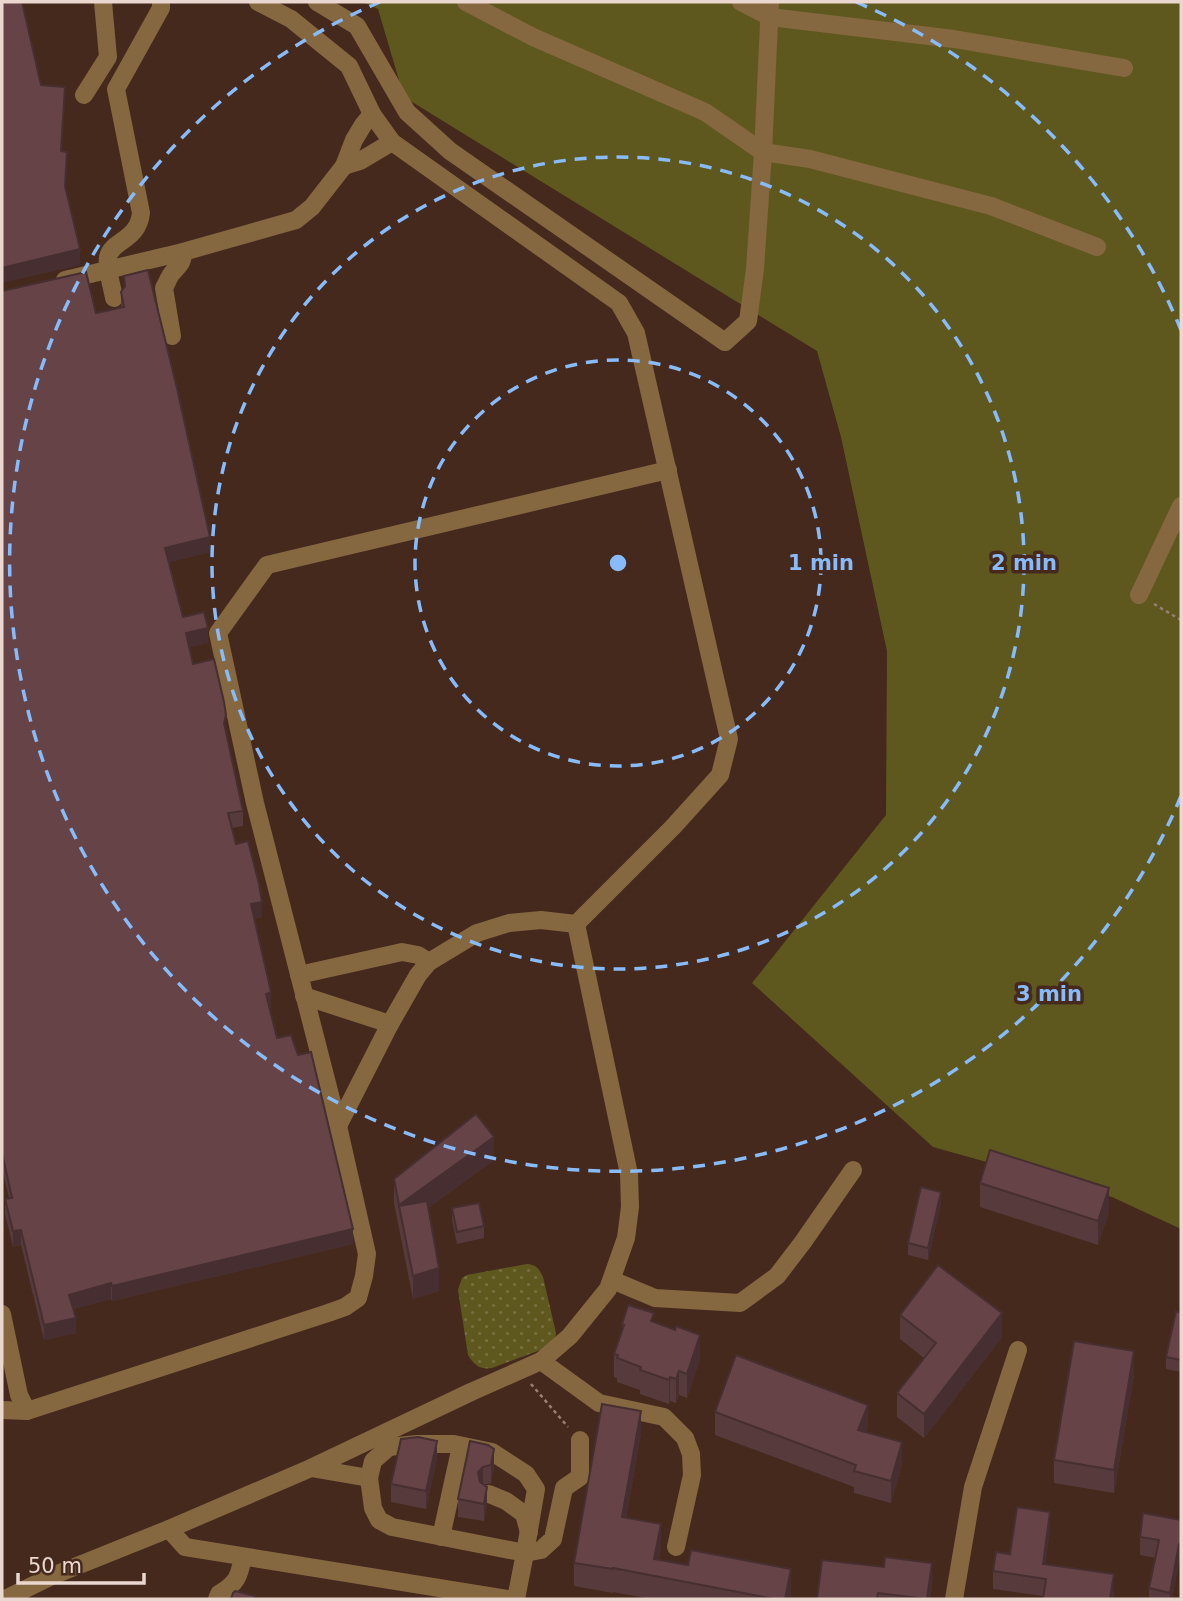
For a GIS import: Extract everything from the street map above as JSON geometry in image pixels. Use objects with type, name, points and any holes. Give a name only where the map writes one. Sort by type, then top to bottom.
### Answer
[{"type":"street","points":[[84,95],[108,57],[103,2]]},
{"type":"street","points":[[114,298],[108,256],[134,232],[140,223],[141,213],[116,89],[161,2]]},
{"type":"street","points":[[258,2],[291,19],[349,66],[372,114],[392,142],[619,303],[636,333],[729,739],[720,775],[673,827],[576,924]]},
{"type":"street","points":[[317,2],[356,26],[407,111],[450,151],[725,342],[748,321],[755,269],[770,9]]},
{"type":"street","points":[[466,2],[533,37],[705,112],[763,152],[810,159],[991,206],[1097,247]]},
{"type":"street","points":[[741,2],[1124,68]]},
{"type":"street","points":[[54,283],[183,252],[296,220],[312,207],[344,166],[347,153],[358,132],[372,114]]},
{"type":"street","points":[[344,166],[360,161],[392,142]]},
{"type":"street","points":[[172,336],[164,288],[174,270],[183,261],[183,252]]},
{"type":"street","points":[[2,1410],[27,1410],[328,1314],[358,1298],[367,1254],[338,1126],[255,803],[219,632],[267,565],[668,470]]},
{"type":"street","points":[[1139,595],[1181,506]]},
{"type":"street","points":[[338,1126],[390,1024],[418,975],[429,962],[477,933],[509,923],[541,920],[576,924]]},
{"type":"street","points":[[5,1599],[52,1576],[311,1468],[541,1362],[570,1336],[608,1289],[626,1238],[630,1207],[629,1174],[576,924]]},
{"type":"street","points":[[299,975],[402,952],[418,955],[429,962]]},
{"type":"street","points":[[304,996],[390,1024]]},
{"type":"street","points":[[612,1280],[655,1298],[740,1303],[777,1276],[853,1170]]},
{"type":"street","points":[[2,1314],[19,1395],[27,1410]]},
{"type":"street","points":[[954,1599],[973,1487],[1018,1350]]},
{"type":"street","points":[[541,1362],[599,1403],[664,1417],[685,1438],[691,1454],[692,1475],[676,1547]]},
{"type":"street","points":[[516,1599],[525,1553],[529,1532],[536,1489],[526,1474],[492,1452],[460,1446],[417,1444],[389,1447],[373,1461],[369,1478],[373,1508],[379,1520],[392,1527],[525,1553],[541,1550],[553,1539],[564,1488],[580,1477],[580,1440]]},
{"type":"street","points":[[441,1537],[458,1488],[460,1446]]},
{"type":"street","points":[[311,1468],[369,1478]]},
{"type":"street","points":[[489,1494],[506,1501],[524,1514],[529,1532]]},
{"type":"street","points":[[169,1529],[184,1547],[507,1599]]},
{"type":"street","points":[[217,1599],[239,1576],[243,1557]]},
{"type":"path","points":[[1139,595],[1181,620]]},
{"type":"path","points":[[520,1371],[580,1440]]},
{"type":"shaded area","points":[[363,2],[1181,2],[1181,1229],[1112,1197],[933,1147],[752,983],[886,815],[887,651],[841,437],[817,351],[404,97],[378,9]]},
{"type":"shaded area","points":[[527,1264],[537,1268],[543,1277],[556,1333],[555,1339],[546,1348],[492,1368],[481,1367],[468,1355],[458,1290],[462,1278]]},
{"type":"building","points":[[2,2],[22,2],[41,85],[65,87],[61,151],[67,152],[65,186],[80,249],[2,268]]},
{"type":"building","points":[[148,270],[210,537],[165,548],[183,617],[204,612],[208,628],[186,633],[193,664],[214,659],[224,702],[224,723],[243,811],[228,813],[236,844],[248,841],[259,884],[262,902],[251,904],[271,992],[266,994],[277,1038],[291,1035],[298,1055],[311,1052],[353,1229],[112,1286],[111,1283],[69,1295],[76,1318],[44,1325],[21,1230],[13,1231],[5,1199],[12,1198],[2,1153],[2,291],[86,272],[96,313],[124,307],[121,292],[125,286],[124,276]]},
{"type":"building","points":[[476,1114],[494,1137],[399,1205],[394,1179]]},
{"type":"building","points":[[990,1150],[1109,1188],[1098,1221],[980,1183]]},
{"type":"building","points":[[921,1187],[941,1192],[928,1248],[908,1243]]},
{"type":"building","points":[[427,1201],[439,1268],[413,1276],[399,1206]]},
{"type":"building","points":[[479,1203],[484,1226],[457,1232],[452,1208]]},
{"type":"building","points":[[938,1265],[1002,1313],[924,1414],[897,1393],[936,1343],[900,1315]]},
{"type":"building","points":[[628,1305],[654,1313],[651,1321],[700,1335],[687,1374],[679,1371],[676,1379],[670,1377],[669,1380],[617,1358],[618,1355],[614,1354]]},
{"type":"building","points":[[1176,1311],[1181,1313],[1181,1360],[1166,1357]]},
{"type":"building","points":[[1074,1341],[1134,1351],[1114,1470],[1054,1460]]},
{"type":"building","points":[[736,1355],[868,1405],[858,1430],[902,1442],[891,1481],[854,1471],[856,1465],[715,1412]]},
{"type":"building","points":[[602,1404],[641,1411],[622,1517],[661,1524],[654,1559],[688,1565],[691,1550],[791,1569],[785,1599],[574,1563]]},
{"type":"building","points":[[418,1437],[437,1441],[426,1491],[391,1484],[401,1439]]},
{"type":"building","points":[[470,1441],[494,1449],[491,1465],[478,1472],[480,1482],[487,1487],[484,1504],[458,1499]]},
{"type":"building","points":[[1017,1507],[1050,1512],[1043,1564],[1114,1574],[1110,1599],[1043,1599],[1046,1579],[993,1571],[996,1552],[1010,1554]]},
{"type":"building","points":[[1143,1513],[1181,1520],[1181,1544],[1170,1593],[1149,1588],[1159,1540],[1140,1537]]},
{"type":"building","points":[[885,1557],[932,1563],[927,1599],[878,1593],[877,1599],[817,1599],[822,1560],[884,1567]]},
{"type":"building","points":[[235,1591],[255,1596],[254,1599],[231,1599]]}]
